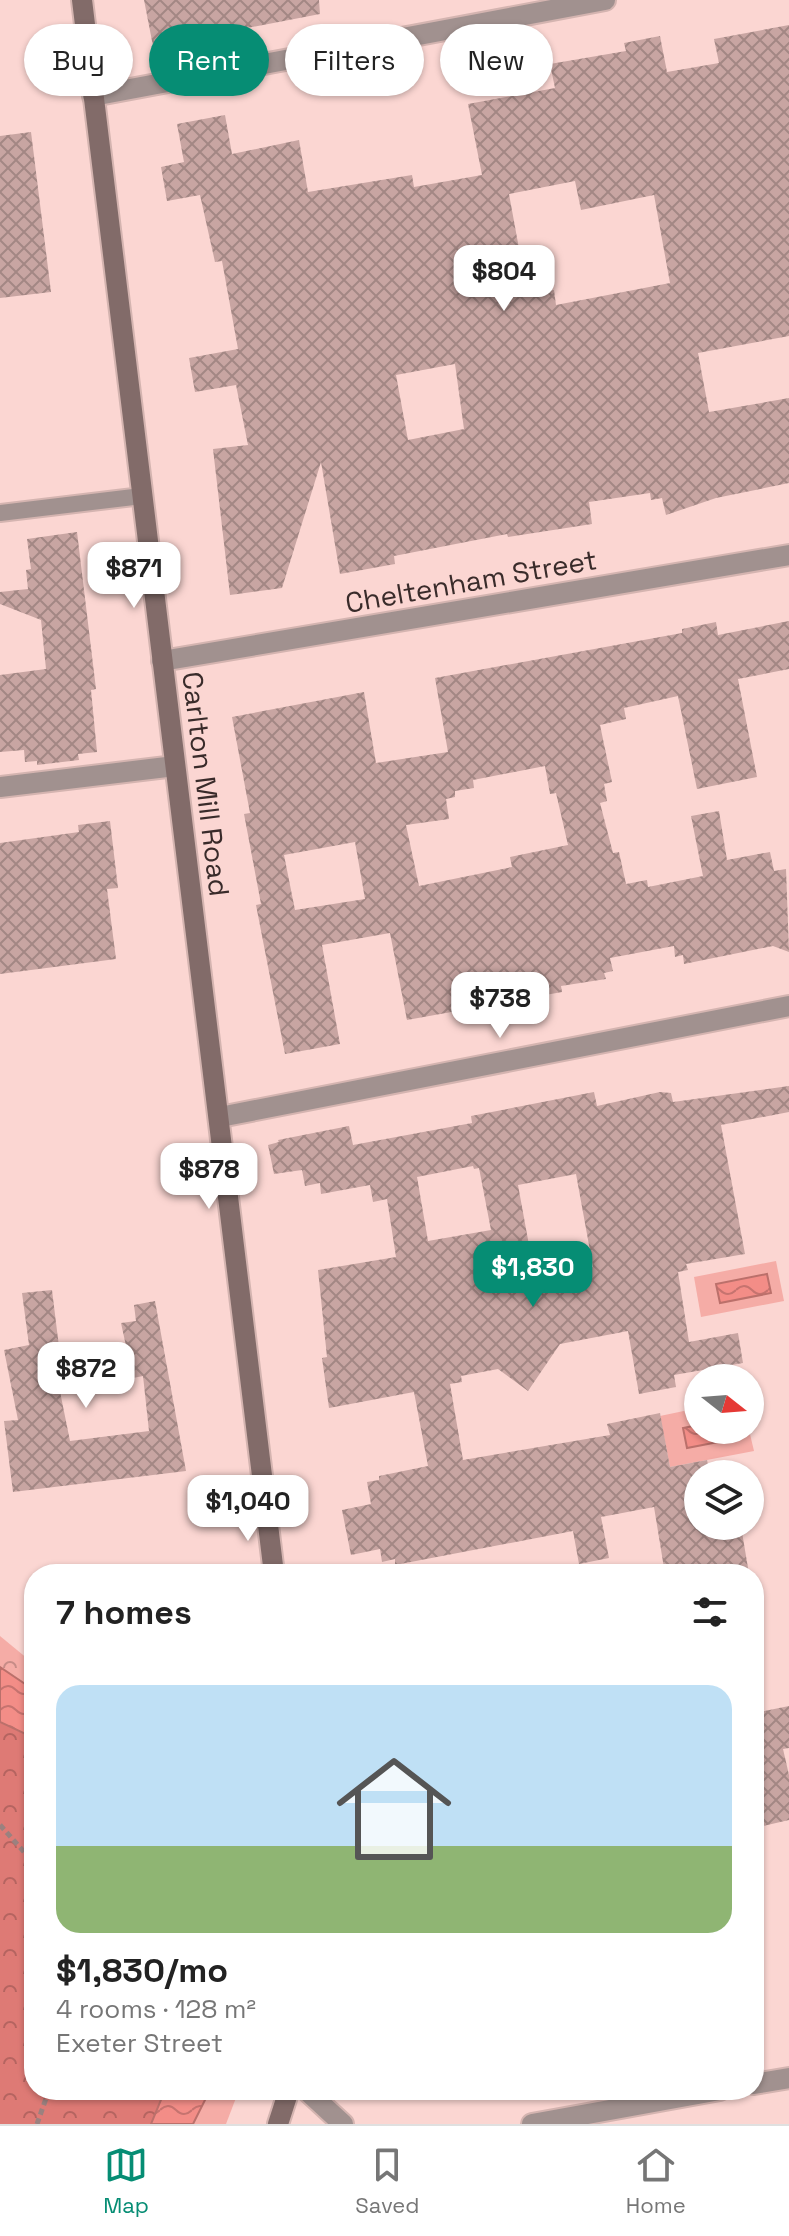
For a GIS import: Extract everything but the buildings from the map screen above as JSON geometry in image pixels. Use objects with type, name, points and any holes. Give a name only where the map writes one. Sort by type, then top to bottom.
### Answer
[{"type":"main road","name":"Carlton Mill Road","points":[[82,0],[85,24]]},
{"type":"main road","name":"Carlton Mill Road","points":[[93,96],[273,1564]]},
{"type":"main road","points":[[278,2124],[286,2100]]},
{"type":"street","points":[[133,88],[605,0]]},
{"type":"street","name":"Cheltenham Street","points":[[162,661],[789,555]]},
{"type":"street","points":[[0,787],[175,766]]},
{"type":"street","points":[[220,1117],[789,1006]]},
{"type":"street","points":[[764,2082],[789,2078]]},
{"type":"street","points":[[317,2100],[343,2124]]},
{"type":"street","points":[[532,2124],[665,2100]]},
{"type":"lane","points":[[0,513],[142,496]]},
{"type":"path","points":[[0,1825],[24,1852]]},
{"type":"path","points":[[37,2124],[45,2100]]},
{"type":"green space","points":[[776,1261],[784,1301],[701,1317],[694,1277]]},
{"type":"green space","points":[[684,1411],[684,1444],[752,1444],[754,1451],[707,1460],[684,1460],[684,1464],[670,1467],[660,1416]]},
{"type":"green space","points":[[0,1636],[24,1656],[24,1683],[0,1667]]},
{"type":"green space","points":[[0,1722],[24,1733],[24,2100],[161,2100],[151,2124],[0,2124]]},
{"type":"green space","points":[[205,2100],[235,2100],[226,2124],[193,2124]]},
{"type":"water","points":[[767,1274],[771,1293],[720,1303],[716,1284]]},
{"type":"water","points":[[686,1444],[708,1444],[687,1448]]},
{"type":"water","points":[[0,1667],[24,1683],[24,1733],[0,1722]]},
{"type":"water","points":[[161,2100],[205,2100],[193,2124],[151,2124]]}]
